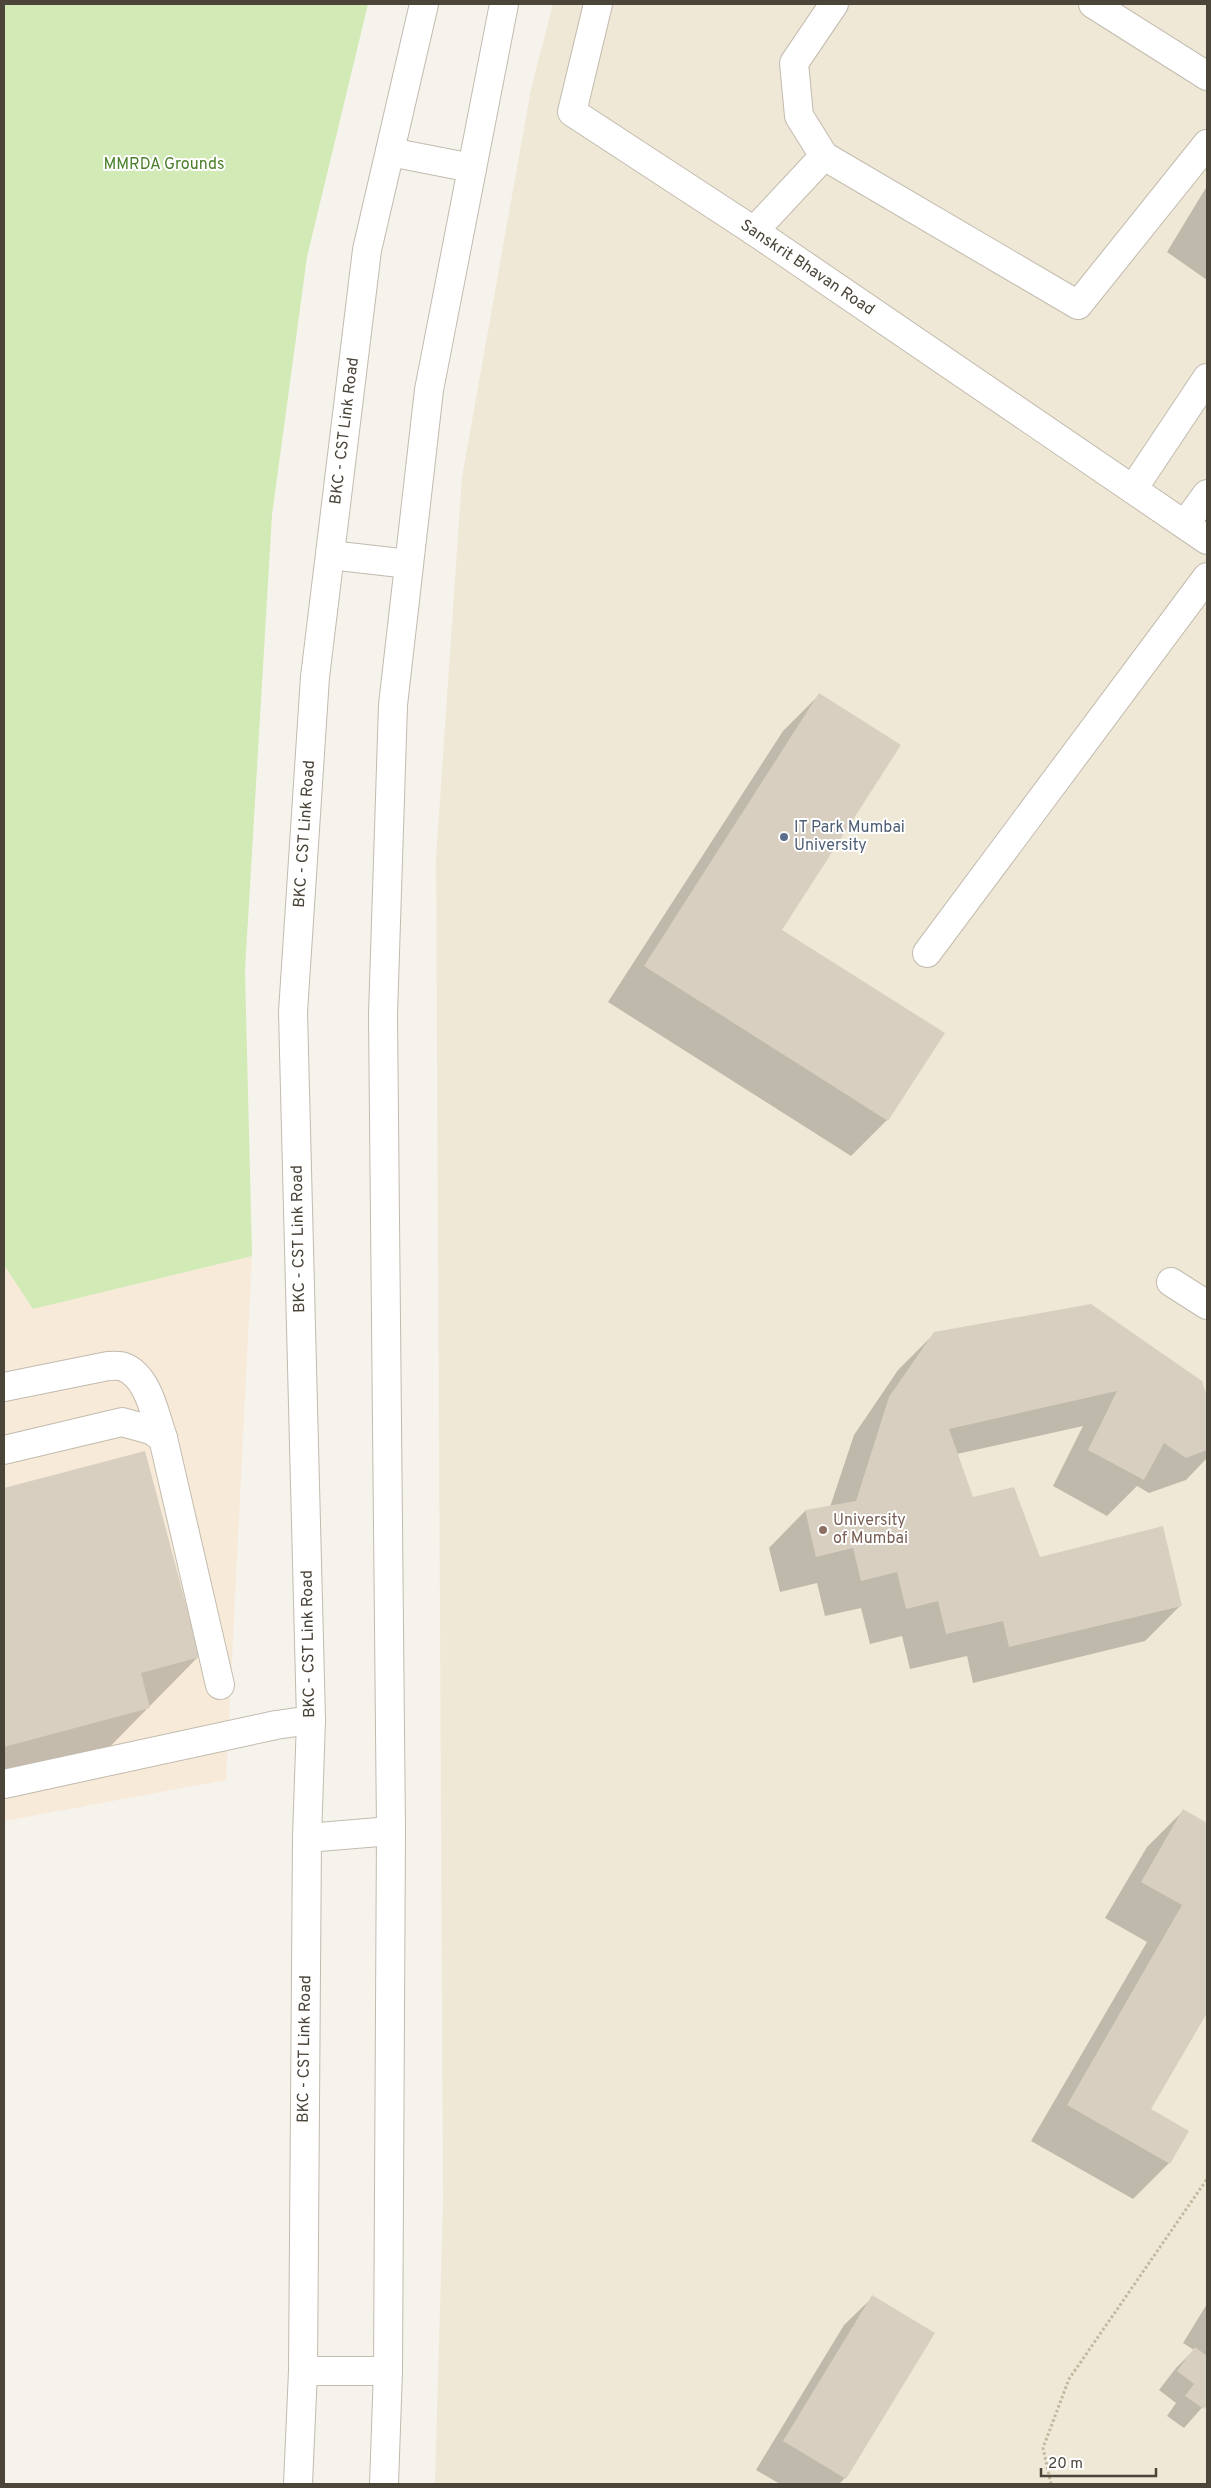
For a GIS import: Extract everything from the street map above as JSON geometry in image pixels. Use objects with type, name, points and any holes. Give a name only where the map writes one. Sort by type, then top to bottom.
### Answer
[{"type":"street","name":"BKC - CST Link Road","points":[[298,2484],[303,2371],[307,1838],[311,1720],[294,1012],[314,677],[367,250],[424,4]]},
{"type":"street","points":[[384,2484],[388,2371],[391,1831],[383,1015],[393,705],[429,390],[504,4]]},
{"type":"street","name":"Sanskrit Bhavan Road","points":[[598,4],[572,112],[754,231],[1207,540]]},
{"type":"street","points":[[834,4],[794,62],[799,116],[824,156],[1078,305],[1207,144]]},
{"type":"street","points":[[1094,4],[1207,76]]},
{"type":"street","points":[[390,152],[472,168]]},
{"type":"street","points":[[754,231],[824,156]]},
{"type":"street","points":[[1133,489],[1207,378]]},
{"type":"street","points":[[1185,524],[1207,494]]},
{"type":"street","points":[[330,555],[409,564]]},
{"type":"street","points":[[927,953],[1207,577]]},
{"type":"street","points":[[1171,1282],[1207,1305]]},
{"type":"street","points":[[4,1387],[108,1366],[124,1367],[141,1381],[150,1400],[163,1438],[220,1685]]},
{"type":"street","points":[[4,1450],[122,1422],[151,1430],[163,1438]]},
{"type":"street","points":[[4,1784],[276,1725],[311,1720]]},
{"type":"street","points":[[307,1838],[391,1831]]},
{"type":"street","points":[[303,2371],[388,2371]]},
{"type":"path","points":[[1051,2484],[1043,2448],[1069,2379],[1207,2179]]},
{"type":"shaded area","name":"University of Mumbai","points":[[553,4],[1207,4],[1207,2484],[435,2484],[443,2202],[436,858],[462,477],[531,89]]},
{"type":"shaded area","points":[[252,1256],[226,1780],[4,1821],[4,1265],[33,1309]]},
{"type":"green space","name":"MMRDA Grounds","points":[[4,4],[368,4],[307,257],[272,515],[245,970],[252,1256],[33,1309],[4,1265]]},
{"type":"building","name":"IT Park Mumbai University","points":[[819,693],[901,745],[782,930],[945,1033],[888,1121],[644,966]]},
{"type":"building","points":[[1091,1304],[1202,1381],[1207,1396],[1207,1450],[1186,1458],[1164,1443],[1144,1480],[1088,1450],[1117,1391],[949,1429],[973,1497],[1014,1487],[1040,1557],[1163,1526],[1182,1606],[1009,1647],[1003,1621],[946,1634],[938,1601],[906,1609],[897,1572],[861,1581],[853,1548],[816,1557],[805,1510],[856,1501],[889,1397],[934,1332]]},
{"type":"building","points":[[145,1451],[200,1657],[141,1673],[150,1708],[4,1747],[4,1488]]},
{"type":"building","points":[[1183,1809],[1207,1823],[1207,2013],[1151,2109],[1189,2131],[1170,2164],[1067,2105],[1182,1905],[1141,1882]]},
{"type":"building","points":[[872,2295],[935,2333],[846,2479],[783,2441]]},
{"type":"building","points":[[1195,2347],[1207,2356],[1207,2405],[1204,2409],[1185,2396],[1194,2384],[1177,2371]]},
{"type":"place","name":"IT Park Mumbai University","points":[[784,837]]},
{"type":"place","name":"University of Mumbai","points":[[823,1530]]}]
